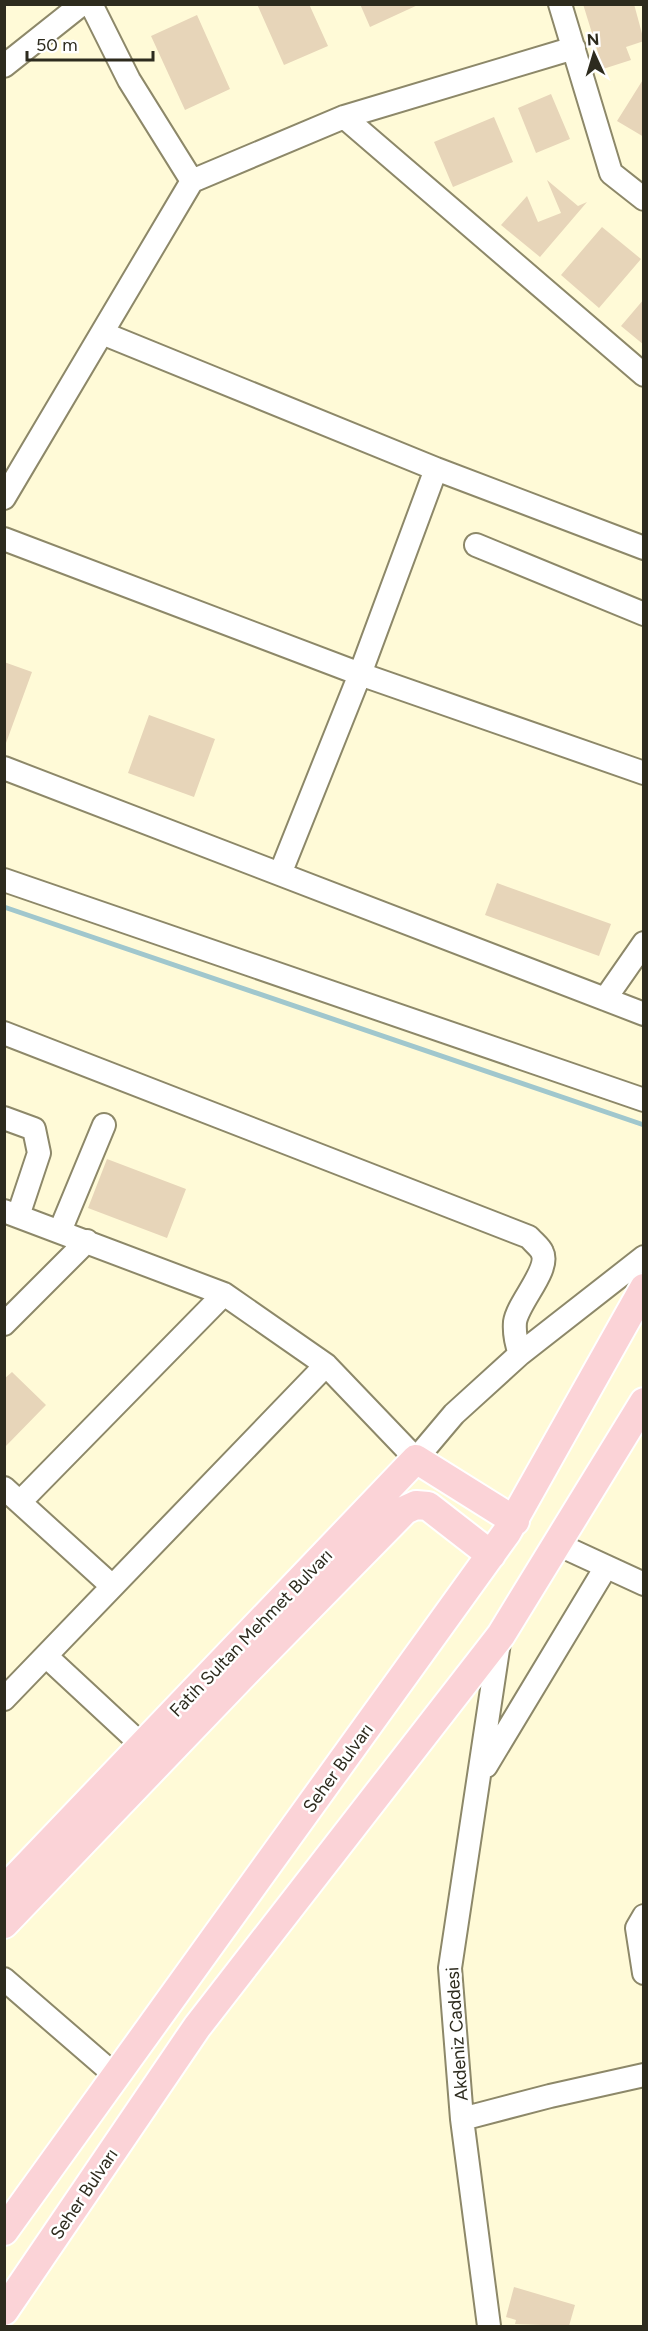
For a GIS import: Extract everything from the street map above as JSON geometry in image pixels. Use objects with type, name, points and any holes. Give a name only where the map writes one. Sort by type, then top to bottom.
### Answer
[{"type":"main road","name":"Seher Bulvarı","points":[[4,2231],[515,1521],[644,1288]]},
{"type":"main road","name":"Seher Bulvarı","points":[[4,2312],[197,2027],[501,1635],[555,1543],[644,1402]]},
{"type":"main road","points":[[416,1459],[515,1521]]},
{"type":"main road","name":"Fatih Sultan Mehmet Bulvarı","points":[[4,1890],[416,1459]]},
{"type":"main road","name":"Fatih Sultan Mehmet Bulvarı","points":[[4,1924],[405,1510],[416,1505],[428,1506],[491,1555]]},
{"type":"street","points":[[4,66],[82,4]]},
{"type":"street","points":[[91,4],[129,80],[192,181]]},
{"type":"street","points":[[560,4],[611,173],[644,199]]},
{"type":"street","points":[[4,498],[192,181],[344,117],[574,48]]},
{"type":"street","points":[[344,117],[644,375]]},
{"type":"street","points":[[102,333],[436,469],[644,549]]},
{"type":"street","points":[[280,874],[360,674],[436,469]]},
{"type":"street","points":[[4,539],[360,674],[644,773]]},
{"type":"street","points":[[476,545],[644,614]]},
{"type":"street","points":[[4,768],[644,1014]]},
{"type":"street","points":[[4,880],[644,1100]]},
{"type":"street","points":[[605,999],[644,942]]},
{"type":"street","points":[[4,1033],[530,1238],[543,1253],[544,1265],[526,1295],[516,1319],[515,1340],[520,1354]]},
{"type":"street","points":[[4,1118],[34,1130],[39,1153],[11,1214],[224,1294],[326,1365],[416,1459],[454,1414],[520,1354],[644,1257]]},
{"type":"street","points":[[60,1232],[104,1125]]},
{"type":"street","points":[[4,1324],[87,1241]]},
{"type":"street","points":[[112,1587],[12,1495],[224,1294]]},
{"type":"street","points":[[4,1699],[326,1365]]},
{"type":"street","points":[[555,1543],[644,1584]]},
{"type":"street","points":[[480,1776],[606,1567]]},
{"type":"street","name":"Akdeniz Caddesi","points":[[489,2326],[462,2119],[450,1968],[501,1635]]},
{"type":"street","points":[[46,1656],[144,1746]]},
{"type":"street","points":[[644,1916],[637,1928],[644,1973]]},
{"type":"street","points":[[4,1979],[116,2076]]},
{"type":"street","points":[[462,2119],[644,2075]]},
{"type":"building","points":[[257,4],[309,4],[328,46],[284,65]]},
{"type":"building","points":[[360,4],[420,4],[370,27]]},
{"type":"building","points":[[583,4],[634,4],[644,41],[626,47],[631,60],[603,69]]},
{"type":"building","points":[[197,15],[230,89],[185,110],[151,36]]},
{"type":"building","points":[[644,78],[644,137],[617,121]]},
{"type":"building","points":[[551,94],[570,139],[536,153],[518,108]]},
{"type":"building","points":[[494,117],[513,162],[453,187],[434,142]]},
{"type":"building","points":[[547,180],[578,206],[587,202],[540,257],[501,225],[527,196],[538,222],[561,213]]},
{"type":"building","points":[[602,227],[641,259],[599,308],[561,275]]},
{"type":"building","points":[[644,299],[644,345],[621,326]]},
{"type":"building","points":[[4,662],[32,672],[6,743],[4,743]]},
{"type":"building","points":[[149,715],[215,739],[194,797],[128,773]]},
{"type":"building","points":[[497,883],[611,924],[599,956],[485,915]]},
{"type":"building","points":[[107,1159],[186,1189],[167,1238],[88,1208]]},
{"type":"building","points":[[12,1372],[46,1405],[4,1448],[4,1379]]},
{"type":"building","points":[[514,2287],[575,2305],[569,2326],[515,2324],[516,2320],[506,2317]]},
{"type":"waterway","points":[[4,907],[644,1125]]}]
